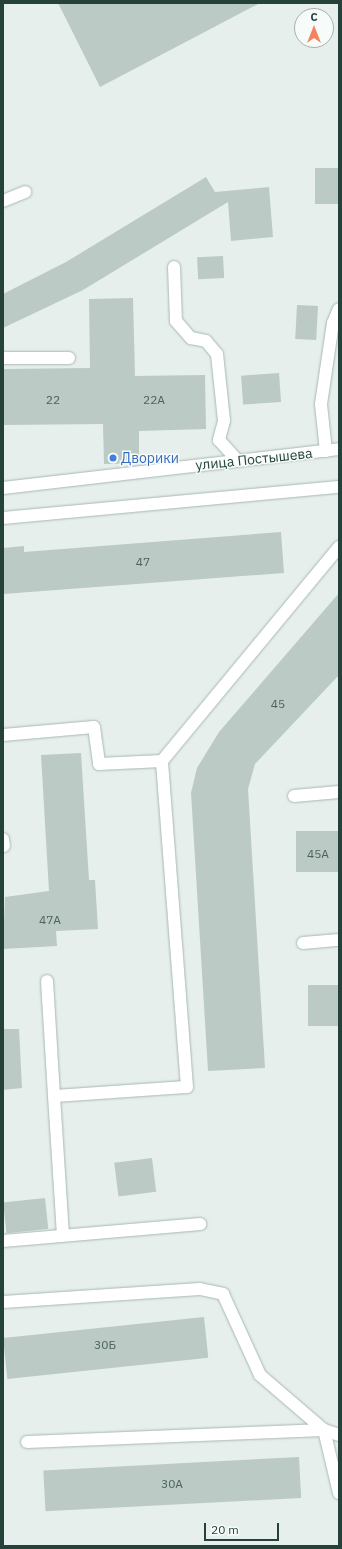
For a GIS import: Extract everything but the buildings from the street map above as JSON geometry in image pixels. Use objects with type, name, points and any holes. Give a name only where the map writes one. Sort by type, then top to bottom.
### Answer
[{"type":"street","points":[[3,201],[25,192]]},
{"type":"street","points":[[174,267],[176,321],[191,338],[206,341],[217,354],[224,421],[219,440],[238,461]]},
{"type":"street","points":[[326,451],[321,404],[334,323],[339,309]]},
{"type":"street","points":[[3,358],[69,358]]},
{"type":"street","name":"улица Постышева","points":[[3,488],[339,449]]},
{"type":"street","points":[[3,518],[339,487]]},
{"type":"street","points":[[54,1096],[187,1087],[162,761],[339,547]]},
{"type":"street","points":[[3,735],[94,727],[99,764],[162,761]]},
{"type":"street","points":[[294,796],[339,792]]},
{"type":"street","points":[[303,944],[339,940]]},
{"type":"street","points":[[47,981],[63,1235]]},
{"type":"street","points":[[3,1241],[200,1224]]},
{"type":"street","points":[[3,1302],[200,1289],[223,1294],[260,1375],[324,1430],[339,1493]]},
{"type":"street","points":[[27,1442],[324,1430],[339,1435]]},
{"type":"place","name":"Дворики","points":[[113,458]]}]
